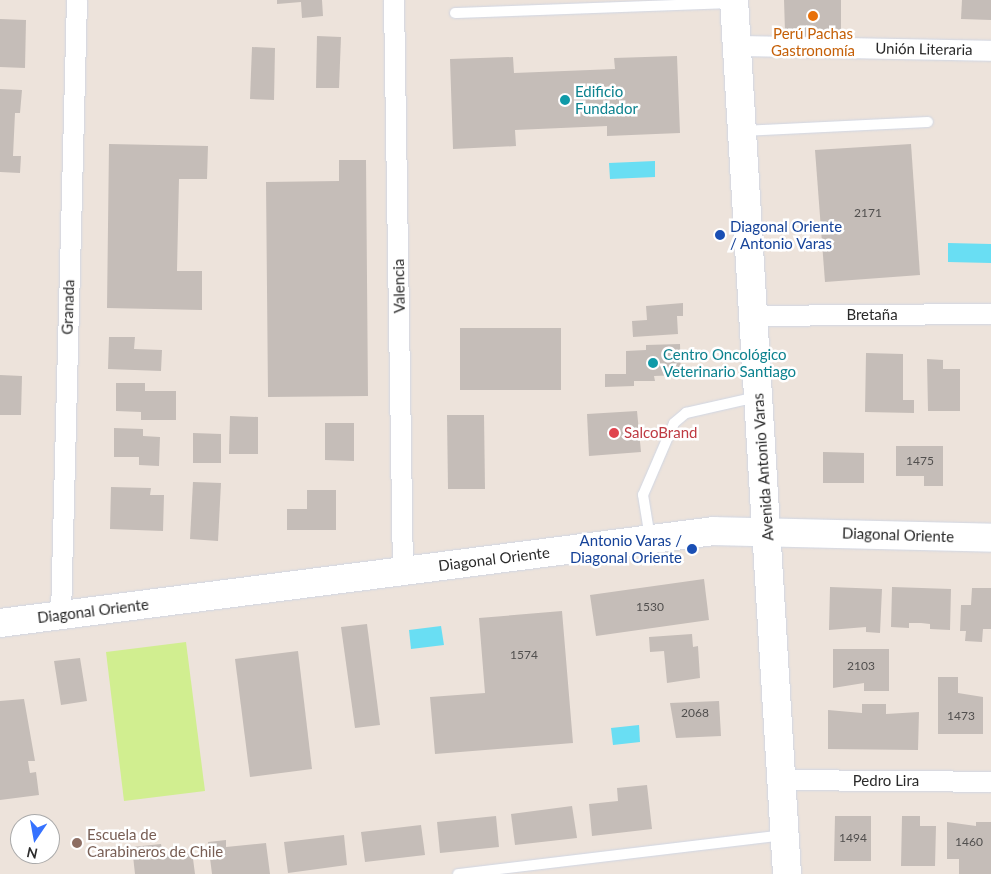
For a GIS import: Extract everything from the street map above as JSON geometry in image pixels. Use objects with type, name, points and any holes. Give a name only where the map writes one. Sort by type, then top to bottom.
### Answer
[{"type":"main road","name":"Avenida Antonio Varas","points":[[734,2],[787,874]]},
{"type":"main road","name":"Diagonal Oriente","points":[[0,623],[728,530],[991,538]]},
{"type":"street","name":"Granada","points":[[61,614],[77,0]]},
{"type":"street","name":"Valencia","points":[[394,0],[403,571]]},
{"type":"street","name":"Unión Literaria","points":[[737,46],[991,51]]},
{"type":"street","name":"Bretaña","points":[[754,316],[991,314]]},
{"type":"street","name":"Pedro Lira","points":[[781,780],[991,782]]},
{"type":"lane","points":[[455,13],[734,2]]},
{"type":"lane","points":[[742,131],[928,122]]},
{"type":"lane","points":[[650,540],[643,495],[674,423],[686,414],[758,397]]},
{"type":"lane","points":[[458,874],[785,834]]},
{"type":"green space","points":[[186,642],[205,791],[124,801],[106,652]]},
{"type":"water","points":[[655,161],[655,177],[610,179],[609,163]]},
{"type":"water","points":[[948,243],[991,244],[991,263],[948,262]]},
{"type":"water","points":[[441,626],[444,645],[411,649],[409,630]]},
{"type":"water","points":[[639,725],[640,742],[613,745],[611,728]]},
{"type":"building","points":[[277,0],[322,0],[323,16],[302,18],[301,2],[277,4]]},
{"type":"building","name":"Perú Pachas Gastronomía","points":[[784,0],[841,0],[841,38],[794,39],[785,32]]},
{"type":"building","points":[[962,0],[991,0],[991,20],[961,19]]},
{"type":"building","points":[[0,19],[26,20],[25,68],[0,67]]},
{"type":"building","points":[[317,36],[341,37],[339,88],[316,88]]},
{"type":"building","points":[[252,47],[275,48],[274,100],[250,99]]},
{"type":"building","name":"Edificio Fundador","points":[[677,56],[680,133],[607,136],[607,126],[515,130],[516,146],[453,149],[450,59],[513,57],[514,73],[615,69],[614,58]]},
{"type":"building","points":[[0,89],[22,90],[20,113],[15,113],[13,156],[21,156],[20,173],[0,172]]},
{"type":"building","points":[[109,144],[208,146],[207,179],[179,179],[177,271],[202,271],[202,310],[107,308]]},
{"type":"building","points":[[911,144],[920,275],[825,282],[815,150]]},
{"type":"building","points":[[339,160],[366,160],[368,396],[268,397],[266,182],[339,181]]},
{"type":"building","points":[[683,303],[683,316],[677,316],[678,334],[633,337],[632,321],[647,320],[646,306]]},
{"type":"building","points":[[460,328],[561,328],[561,390],[460,390]]},
{"type":"building","points":[[109,337],[135,337],[134,349],[162,350],[161,371],[108,369]]},
{"type":"building","name":"Centro Oncológico Veterinario Santiago","points":[[680,344],[681,375],[654,376],[655,381],[634,381],[634,386],[605,387],[605,374],[626,374],[626,351],[646,350],[646,345]]},
{"type":"building","points":[[866,353],[903,354],[903,400],[914,400],[914,413],[865,412]]},
{"type":"building","points":[[927,359],[943,360],[943,369],[960,369],[960,411],[928,411]]},
{"type":"building","points":[[0,375],[22,376],[21,415],[0,415]]},
{"type":"building","points":[[116,383],[145,383],[145,391],[176,391],[176,420],[141,420],[141,412],[116,411]]},
{"type":"building","name":"SalcoBrand","points":[[637,411],[641,452],[589,456],[587,414]]},
{"type":"building","points":[[447,415],[484,415],[485,489],[448,489]]},
{"type":"building","points":[[230,416],[258,417],[258,454],[229,454]]},
{"type":"building","points":[[325,423],[354,423],[354,461],[325,460]]},
{"type":"building","points":[[114,428],[143,429],[143,436],[160,437],[159,466],[139,465],[139,457],[114,457]]},
{"type":"building","points":[[193,433],[221,434],[221,463],[193,463]]},
{"type":"building","points":[[896,446],[943,446],[943,486],[924,486],[924,476],[896,476]]},
{"type":"building","points":[[823,452],[864,453],[864,483],[823,483]]},
{"type":"building","points":[[193,482],[221,483],[218,541],[190,539]]},
{"type":"building","points":[[111,487],[151,488],[150,495],[164,495],[163,531],[110,529]]},
{"type":"building","points":[[307,490],[336,490],[336,530],[287,530],[287,509],[307,509]]},
{"type":"building","points":[[704,579],[709,620],[596,636],[590,595]]},
{"type":"building","points":[[830,587],[882,589],[880,633],[866,632],[866,627],[829,630]]},
{"type":"building","points":[[892,587],[951,589],[950,630],[930,629],[930,624],[921,623],[909,623],[909,628],[891,627]]},
{"type":"building","points":[[972,588],[991,588],[991,629],[983,629],[982,642],[965,641],[966,631],[960,631],[961,605],[971,605]]},
{"type":"building","points":[[562,611],[573,743],[435,754],[430,697],[485,693],[479,618]]},
{"type":"building","points":[[367,624],[380,725],[355,728],[341,627]]},
{"type":"building","points":[[692,634],[693,647],[698,646],[700,678],[667,683],[664,651],[650,652],[649,637]]},
{"type":"building","points":[[833,649],[889,649],[889,691],[864,691],[864,683],[833,688]]},
{"type":"building","points":[[298,651],[312,769],[250,777],[235,659]]},
{"type":"building","points":[[80,658],[87,701],[61,705],[54,661]]},
{"type":"building","points":[[938,677],[958,677],[958,693],[983,697],[983,734],[938,734]]},
{"type":"building","points":[[24,699],[35,761],[28,761],[30,773],[36,772],[39,795],[0,800],[0,701]]},
{"type":"building","points":[[719,701],[721,736],[676,738],[670,703]]},
{"type":"building","points":[[862,704],[886,704],[886,714],[919,712],[918,750],[828,749],[828,710],[862,713]]},
{"type":"building","points":[[647,785],[652,829],[592,836],[589,804],[618,801],[617,788]]},
{"type":"building","points":[[572,806],[577,838],[515,845],[511,814]]},
{"type":"building","points":[[496,816],[499,847],[440,853],[437,822]]},
{"type":"building","points":[[835,816],[871,816],[871,861],[834,861]]},
{"type":"building","points":[[902,816],[920,816],[920,826],[936,826],[935,866],[901,866]]},
{"type":"building","points":[[947,822],[976,826],[976,822],[991,822],[991,874],[959,874],[959,859],[947,859]]},
{"type":"building","points":[[421,825],[425,855],[365,862],[361,832]]},
{"type":"building","points":[[344,835],[347,865],[288,873],[284,842]]},
{"type":"building","points":[[226,840],[226,847],[266,843],[270,874],[212,874],[208,842]]},
{"type":"building","points":[[161,844],[163,854],[192,851],[195,874],[135,874],[132,847]]},
{"type":"place","name":"Perú Pachas Gastronomía","points":[[813,16]]},
{"type":"place","name":"Edificio Fundador","points":[[565,100]]},
{"type":"place","name":"Diagonal Oriente / Antonio Varas","points":[[720,235]]},
{"type":"place","name":"Centro Oncológico Veterinario Santiago","points":[[653,363]]},
{"type":"place","name":"SalcoBrand","points":[[614,433]]},
{"type":"place","name":"Antonio Varas / Diagonal Oriente","points":[[692,549]]},
{"type":"place","name":"Escuela de Carabineros de Chile","points":[[77,843]]}]
